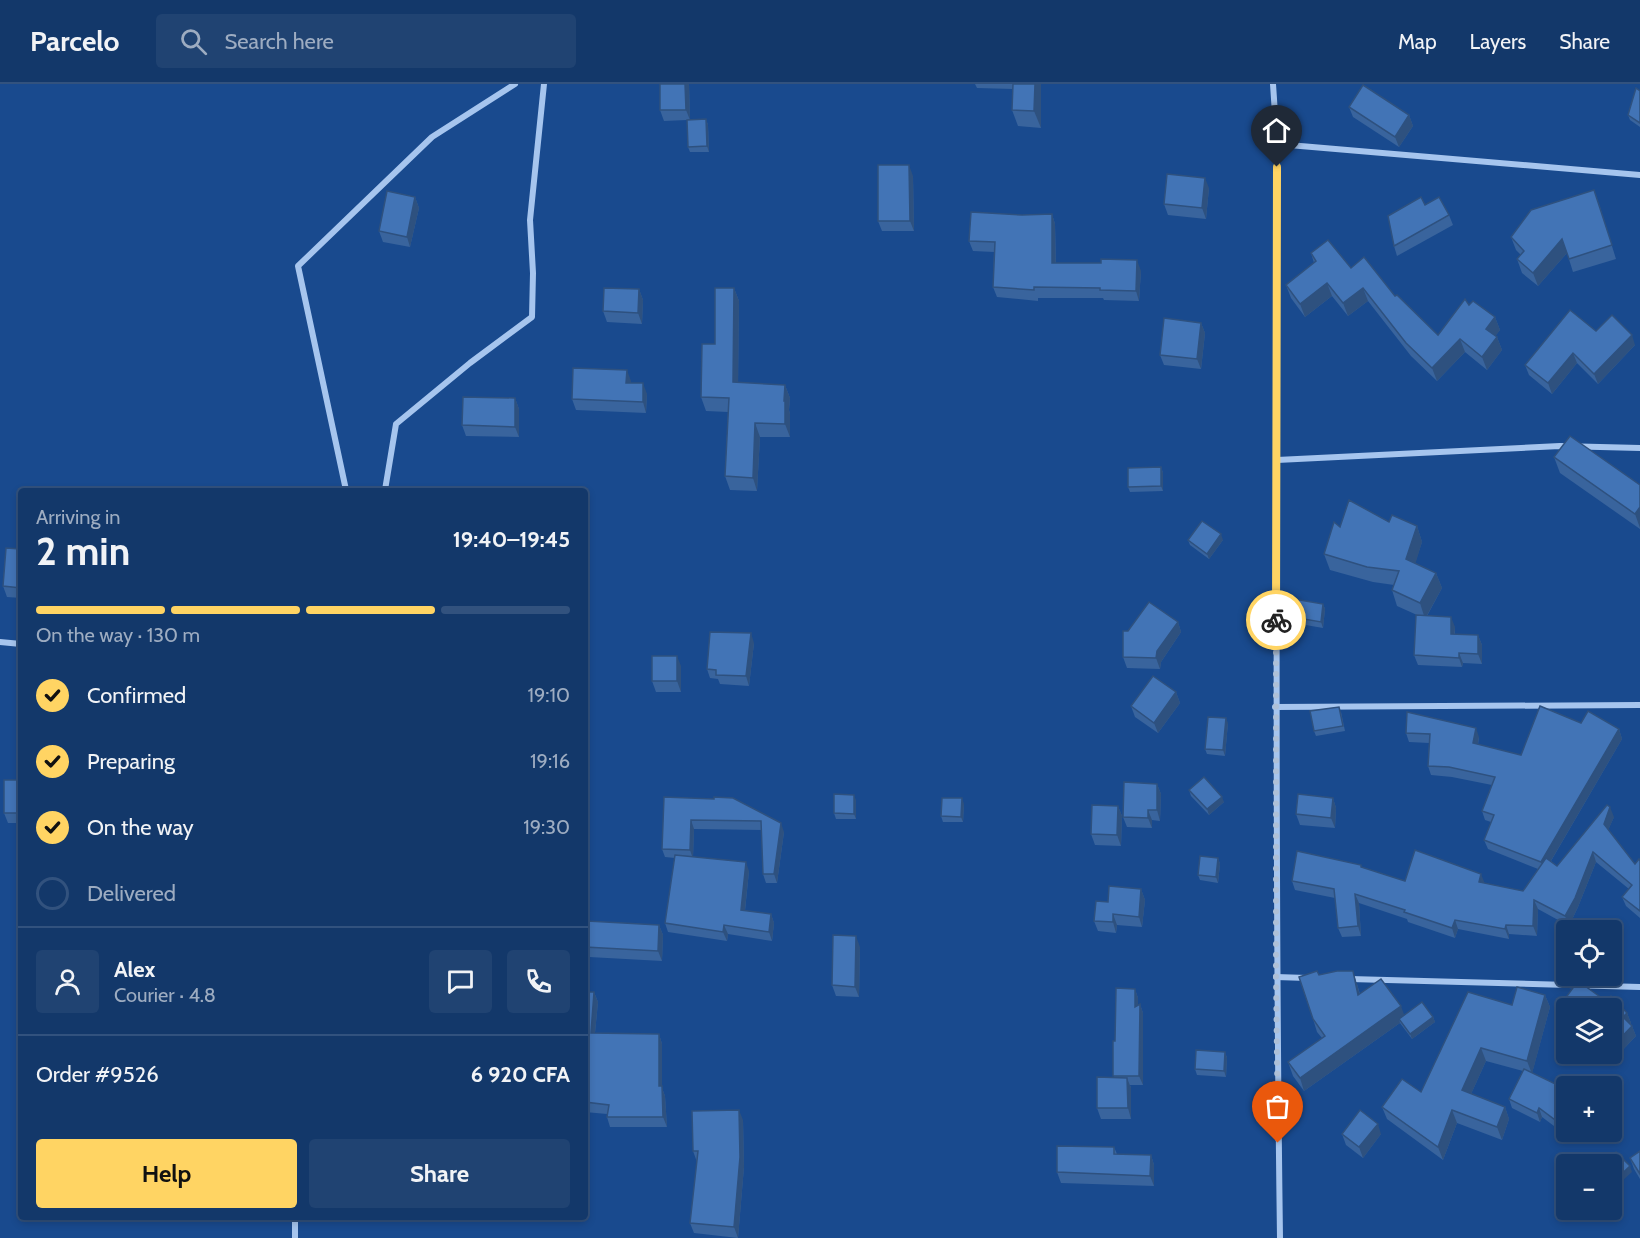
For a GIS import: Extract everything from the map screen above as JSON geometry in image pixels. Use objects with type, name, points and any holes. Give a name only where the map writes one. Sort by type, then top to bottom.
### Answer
[{"type":"street","points":[[346,488],[298,266],[432,137],[515,84]]},
{"type":"street","points":[[385,488],[396,424],[470,363],[532,317],[533,273],[530,220],[544,84]]},
{"type":"street","points":[[1273,84],[1277,144],[1275,707],[1280,1238]]},
{"type":"street","points":[[1277,144],[1640,175]]},
{"type":"street","points":[[1277,460],[1560,446],[1640,448]]},
{"type":"street","points":[[0,642],[18,644]]},
{"type":"street","points":[[1275,707],[1640,705]]},
{"type":"street","points":[[1276,977],[1311,978]]},
{"type":"street","points":[[1347,979],[1640,987]]},
{"type":"street","points":[[294,1238],[296,1220]]},
{"type":"building","points":[[660,84],[685,84],[686,110],[660,110]]},
{"type":"building","points":[[1013,84],[1035,84],[1034,111],[1012,110]]},
{"type":"building","points":[[1363,85],[1409,115],[1395,137],[1349,107]]},
{"type":"building","points":[[1636,88],[1640,91],[1640,123],[1628,115]]},
{"type":"building","points":[[706,119],[707,146],[688,147],[687,120]]},
{"type":"building","points":[[878,165],[909,165],[910,221],[878,221]]},
{"type":"building","points":[[1167,174],[1205,178],[1202,208],[1164,204]]},
{"type":"building","points":[[1594,190],[1612,245],[1569,259],[1562,239],[1533,273],[1517,259],[1524,251],[1511,237],[1531,210]]},
{"type":"building","points":[[387,191],[415,197],[407,237],[379,231]]},
{"type":"building","points":[[1421,197],[1425,205],[1439,197],[1449,215],[1394,246],[1388,216]]},
{"type":"building","points":[[971,212],[1052,214],[1052,263],[1101,263],[1101,259],[1137,260],[1136,291],[1100,290],[1100,288],[1034,287],[1034,290],[993,287],[995,242],[969,241]]},
{"type":"building","points":[[1328,240],[1351,268],[1364,257],[1395,296],[1397,295],[1438,335],[1465,299],[1469,305],[1473,301],[1495,317],[1486,329],[1497,337],[1482,357],[1460,339],[1432,368],[1406,343],[1363,288],[1343,303],[1327,283],[1300,304],[1286,285],[1316,261],[1311,253]]},
{"type":"building","points":[[604,288],[639,289],[638,313],[603,311]]},
{"type":"building","points":[[715,288],[734,288],[733,382],[785,385],[785,424],[755,423],[753,478],[725,476],[729,398],[701,397],[702,344],[715,344]]},
{"type":"building","points":[[1570,310],[1596,331],[1612,315],[1632,335],[1594,374],[1573,353],[1548,383],[1525,365]]},
{"type":"building","points":[[1164,318],[1201,323],[1197,359],[1160,355]]},
{"type":"building","points":[[573,368],[627,370],[626,383],[643,383],[643,402],[572,399]]},
{"type":"building","points":[[463,397],[515,398],[515,427],[462,425]]},
{"type":"building","points":[[1570,436],[1640,485],[1640,507],[1635,514],[1554,457]]},
{"type":"building","points":[[1161,467],[1161,486],[1128,487],[1128,468]]},
{"type":"building","points":[[1349,500],[1389,522],[1392,515],[1417,526],[1406,559],[1436,573],[1420,603],[1392,590],[1399,571],[1367,567],[1324,554],[1334,522],[1340,527]]},
{"type":"building","points":[[1202,521],[1221,534],[1207,554],[1188,540]]},
{"type":"building","points":[[6,548],[18,549],[18,588],[3,586]]},
{"type":"building","points":[[1294,599],[1323,604],[1321,622],[1292,617]]},
{"type":"building","points":[[1149,602],[1178,622],[1157,651],[1156,658],[1123,657],[1123,631],[1128,631]]},
{"type":"building","points":[[1416,615],[1451,617],[1451,634],[1478,635],[1478,654],[1459,653],[1459,658],[1414,655]]},
{"type":"building","points":[[710,632],[751,633],[746,676],[716,675],[716,670],[707,669]]},
{"type":"building","points":[[652,656],[677,656],[677,681],[652,681]]},
{"type":"building","points":[[1153,676],[1176,692],[1154,723],[1131,706]]},
{"type":"building","points":[[1540,706],[1581,723],[1588,711],[1619,729],[1541,862],[1484,840],[1494,815],[1482,811],[1495,777],[1449,767],[1428,766],[1430,734],[1406,733],[1407,712],[1476,728],[1473,743],[1521,755]]},
{"type":"building","points":[[1339,707],[1343,726],[1314,731],[1310,711]]},
{"type":"building","points":[[1208,717],[1226,718],[1223,750],[1205,749]]},
{"type":"building","points":[[1204,777],[1222,797],[1207,809],[1189,790]]},
{"type":"building","points":[[4,780],[18,780],[18,813],[4,813]]},
{"type":"building","points":[[1124,782],[1157,784],[1157,810],[1148,810],[1148,818],[1123,817]]},
{"type":"building","points":[[834,794],[854,795],[854,814],[834,813]]},
{"type":"building","points":[[1298,794],[1333,798],[1331,818],[1296,814]]},
{"type":"building","points":[[664,797],[733,798],[781,823],[774,874],[763,874],[761,821],[691,820],[690,850],[662,849]]},
{"type":"building","points":[[942,798],[962,798],[961,817],[941,816]]},
{"type":"building","points":[[1092,805],[1118,806],[1117,835],[1091,834]]},
{"type":"building","points":[[1607,805],[1610,807],[1604,824],[1635,864],[1639,859],[1640,861],[1640,911],[1622,897],[1632,885],[1593,852],[1575,898],[1565,916],[1534,900],[1533,926],[1506,925],[1505,929],[1455,920],[1452,928],[1355,894],[1358,926],[1338,928],[1334,889],[1292,881],[1297,851],[1361,865],[1361,867],[1405,881],[1415,850],[1481,874],[1479,882],[1523,891],[1546,858],[1557,866]]},
{"type":"building","points":[[675,855],[746,862],[741,910],[771,914],[769,932],[724,925],[723,932],[665,923]]},
{"type":"building","points":[[1200,856],[1218,858],[1216,877],[1198,875]]},
{"type":"building","points":[[1109,886],[1141,889],[1139,917],[1113,914],[1113,922],[1094,921],[1096,901],[1108,902]]},
{"type":"building","points":[[588,921],[659,925],[658,951],[588,947]]},
{"type":"building","points":[[833,935],[856,936],[855,987],[832,985]]},
{"type":"building","points":[[1317,971],[1319,975],[1337,971],[1353,971],[1358,995],[1381,979],[1401,1006],[1300,1078],[1288,1062],[1325,1036],[1313,1019],[1299,977]]},
{"type":"building","points":[[1574,986],[1585,986],[1602,998],[1570,998],[1567,996]]},
{"type":"building","points":[[1517,987],[1545,995],[1527,1061],[1481,1048],[1462,1090],[1505,1107],[1497,1127],[1452,1110],[1438,1147],[1382,1107],[1402,1079],[1421,1092],[1468,992],[1512,1005]]},
{"type":"building","points":[[1116,988],[1135,989],[1135,1007],[1140,1004],[1139,1076],[1113,1076]]},
{"type":"building","points":[[588,992],[594,992],[591,1033],[659,1034],[659,1086],[662,1086],[663,1117],[607,1117],[609,1105],[588,1102]]},
{"type":"building","points":[[1422,1002],[1433,1017],[1410,1034],[1399,1019]]},
{"type":"building","points":[[1622,1008],[1627,1013],[1623,1017],[1632,1026],[1622,1037]]},
{"type":"building","points":[[1196,1050],[1225,1052],[1224,1071],[1195,1069]]},
{"type":"building","points":[[1524,1069],[1556,1084],[1556,1121],[1539,1108],[1537,1113],[1509,1099]]},
{"type":"building","points":[[1097,1077],[1127,1078],[1128,1108],[1097,1108]]},
{"type":"building","points":[[739,1110],[740,1157],[734,1227],[690,1223],[698,1151],[693,1151],[692,1111]]},
{"type":"building","points":[[1360,1110],[1378,1124],[1359,1147],[1342,1134]]},
{"type":"building","points":[[1057,1146],[1114,1147],[1114,1154],[1151,1155],[1150,1176],[1057,1172]]},
{"type":"building","points":[[1640,1151],[1640,1174],[1630,1158]]},
{"type":"building","points":[[1622,1158],[1630,1166],[1622,1174]]},
{"type":"way so far","points":[[1276,620],[1278,1143]]},
{"type":"route","points":[[1276,620],[1277,167]]}]
